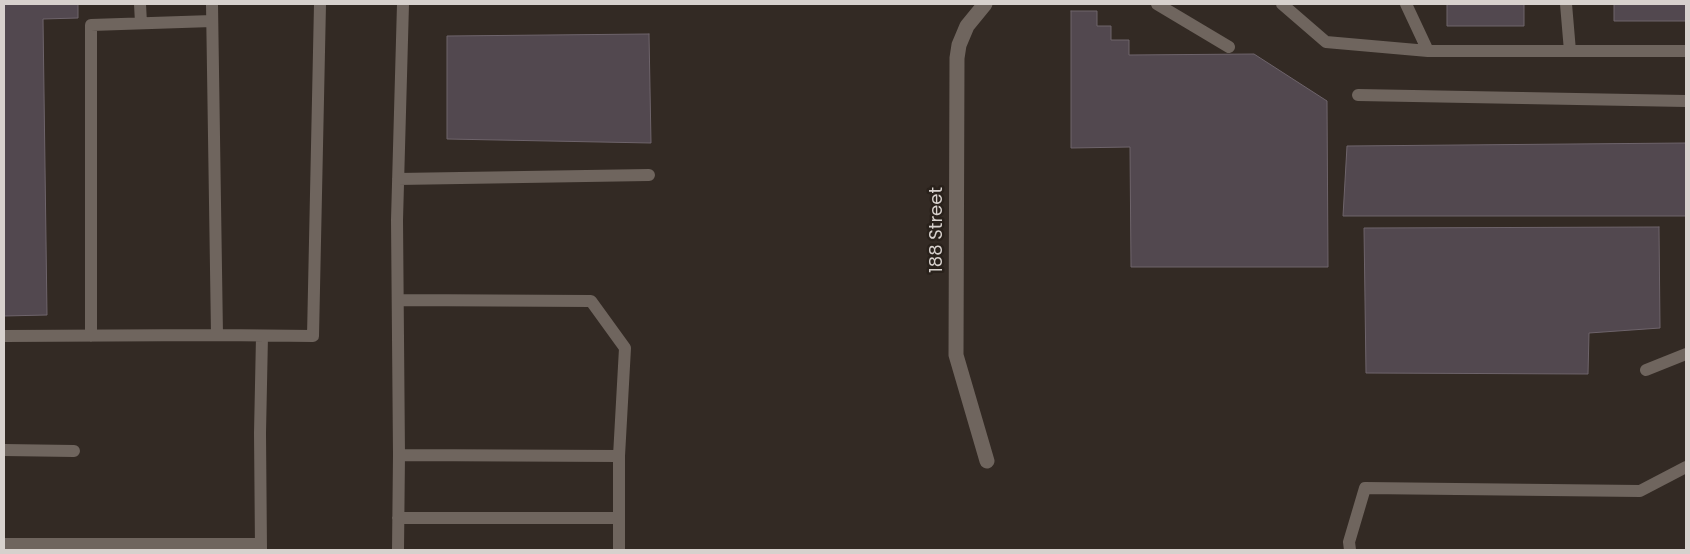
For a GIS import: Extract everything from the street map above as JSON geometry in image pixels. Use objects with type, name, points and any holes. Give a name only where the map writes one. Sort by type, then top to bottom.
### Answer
[{"type":"street","name":"188 Street","points":[[985,4],[967,26],[959,45],[957,58],[956,355],[987,460]]},
{"type":"lane","points":[[140,4],[141,23]]},
{"type":"lane","points":[[212,4],[216,335]]},
{"type":"lane","points":[[4,336],[313,336],[320,4]]},
{"type":"lane","points":[[398,550],[397,220],[402,4]]},
{"type":"lane","points":[[1157,4],[1229,46]]},
{"type":"lane","points":[[1282,4],[1326,42],[1428,52],[1686,51]]},
{"type":"lane","points":[[1406,4],[1428,52]]},
{"type":"lane","points":[[1566,4],[1570,51]]},
{"type":"lane","points":[[91,336],[91,25],[212,21]]},
{"type":"lane","points":[[1358,95],[1686,101]]},
{"type":"lane","points":[[398,179],[649,175]]},
{"type":"lane","points":[[398,300],[591,301],[625,348],[619,456],[619,550]]},
{"type":"lane","points":[[4,544],[123,547],[261,547],[262,336]]},
{"type":"lane","points":[[1646,370],[1686,354]]},
{"type":"lane","points":[[4,450],[74,451]]},
{"type":"lane","points":[[399,455],[619,456]]},
{"type":"lane","points":[[1350,550],[1350,542],[1365,488],[1640,492],[1686,467]]},
{"type":"lane","points":[[398,518],[619,518]]},
{"type":"building","points":[[4,4],[78,4],[78,18],[43,19],[47,315],[4,316]]},
{"type":"building","points":[[1447,4],[1524,4],[1524,26],[1447,26]]},
{"type":"building","points":[[1614,4],[1686,4],[1686,21],[1614,21]]},
{"type":"building","points":[[1071,11],[1097,11],[1097,26],[1111,26],[1111,40],[1129,40],[1129,55],[1254,54],[1327,101],[1328,267],[1131,267],[1130,147],[1071,148]]},
{"type":"building","points":[[649,34],[651,143],[447,139],[447,36]]},
{"type":"building","points":[[1686,143],[1686,216],[1343,216],[1347,146]]},
{"type":"building","points":[[1659,227],[1660,328],[1589,333],[1588,374],[1366,373],[1364,228]]}]
